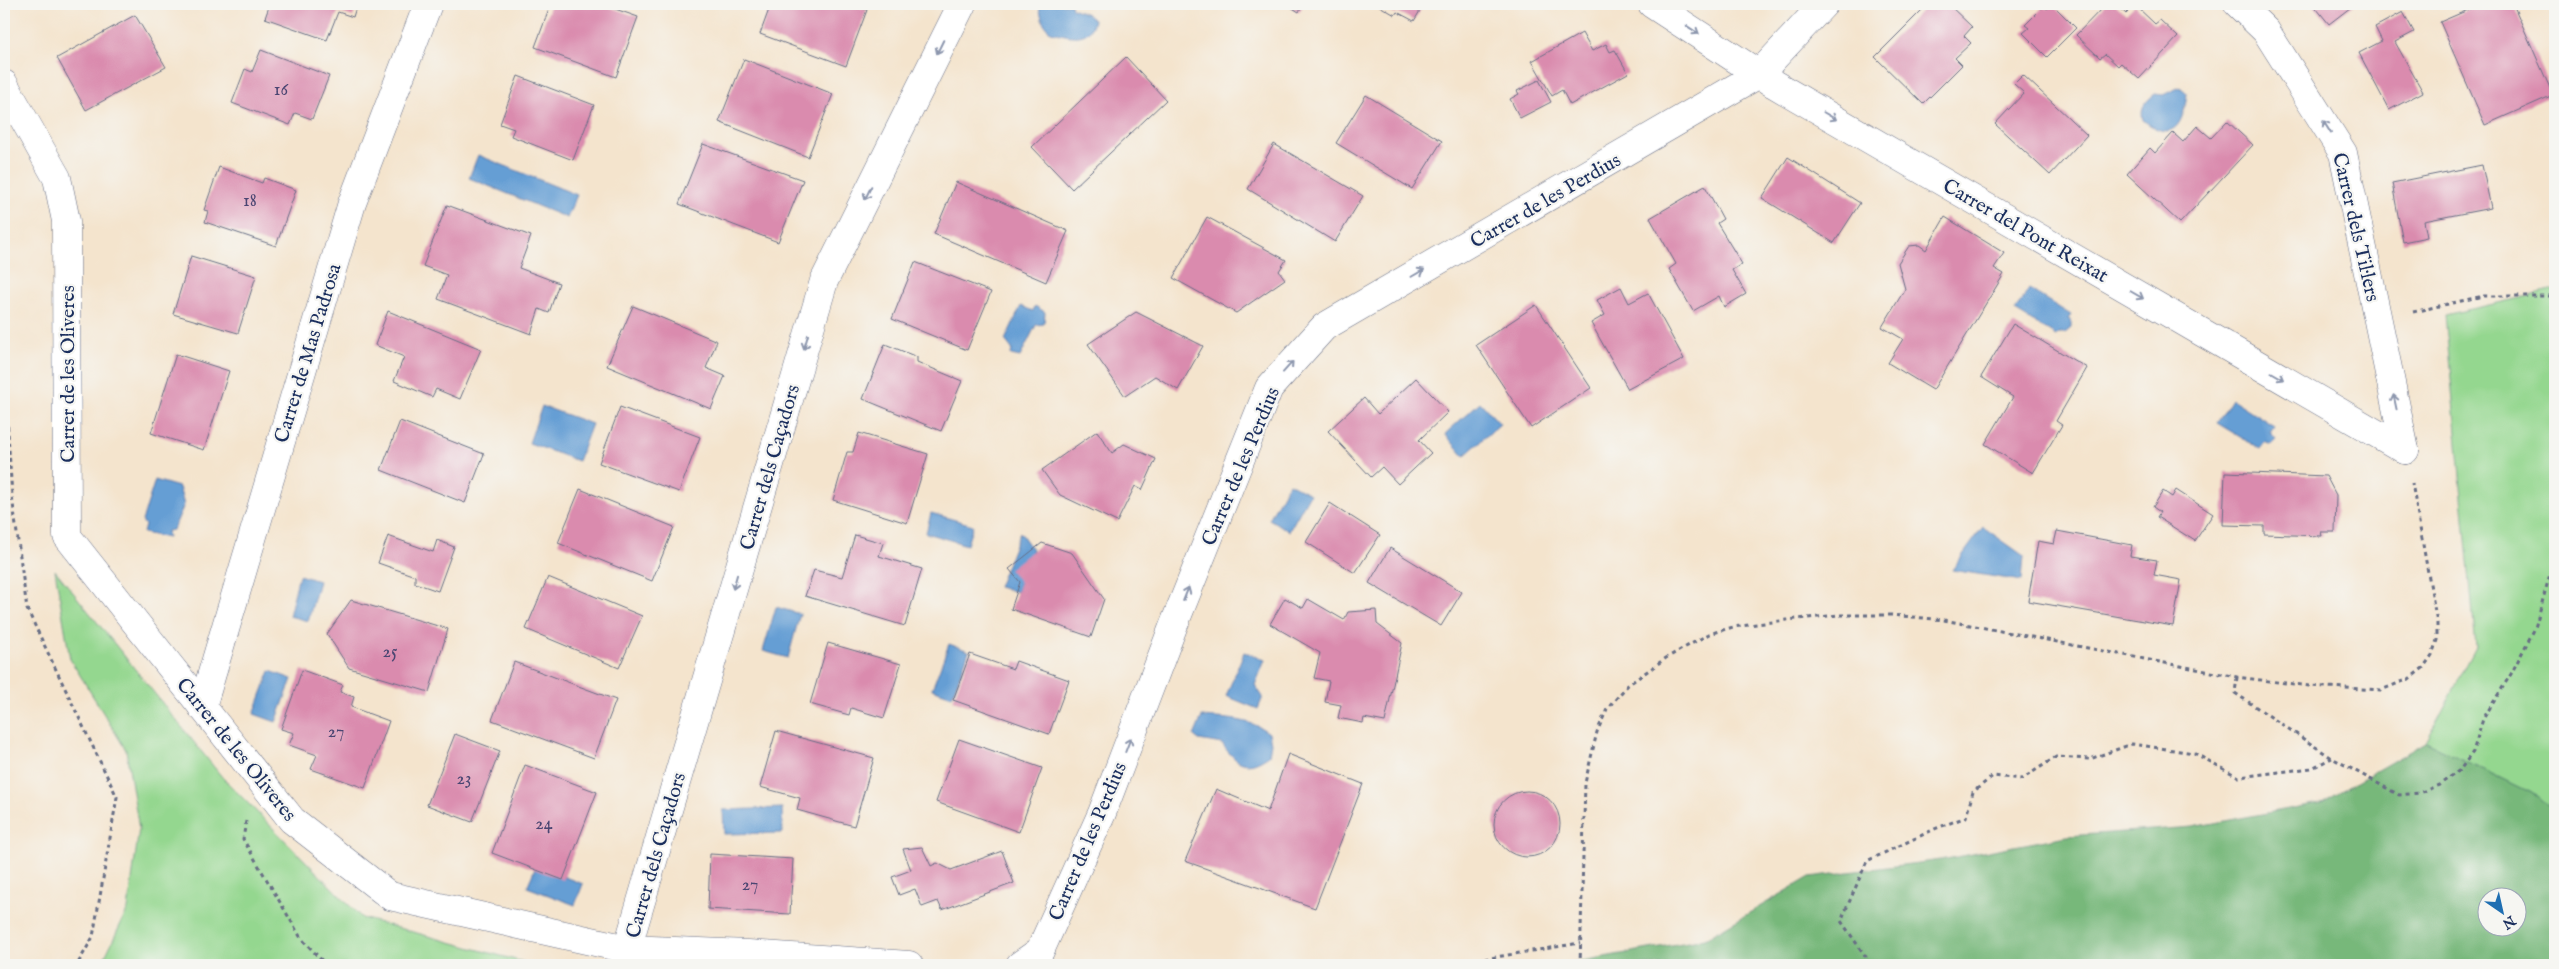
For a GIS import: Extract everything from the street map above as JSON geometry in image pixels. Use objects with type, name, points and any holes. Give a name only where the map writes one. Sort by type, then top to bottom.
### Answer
[{"type":"street","name":"Carrer de Mas Padrosa","points":[[202,707],[352,202],[428,4]]},
{"type":"street","name":"Carrer dels Caçadors","points":[[627,949],[824,281],[962,4]]},
{"type":"street","name":"Carrer del Pont Reixat","points":[[1652,4],[1759,74],[2405,450]]},
{"type":"street","name":"Carrer de les Perdius","points":[[1030,958],[1102,813],[1173,627],[1270,388],[1324,327],[1759,74],[1824,4]]},
{"type":"street","name":"Carrer dels Til·lers","points":[[2238,4],[2266,31],[2343,152],[2405,450]]},
{"type":"street","name":"Carrer de les Oliveres","points":[[4,84],[57,178],[66,222],[67,536],[292,820],[390,896],[627,949],[748,954],[909,965]]},
{"type":"path","points":[[2378,319],[2482,296],[2555,296]]},
{"type":"path","points":[[4,370],[12,496],[27,609],[117,798],[93,937],[77,965]]},
{"type":"path","points":[[1580,965],[1585,783],[1597,732],[1607,709],[1628,685],[1666,658],[1709,634],[1733,627],[1839,615],[1892,615],[1944,620],[2237,677],[2309,686],[2381,690],[2409,679],[2423,668],[2432,655],[2437,640],[2437,623],[2420,520],[2405,450]]},
{"type":"path","points":[[2237,677],[2235,693],[2332,758],[2399,795],[2419,793],[2439,785],[2460,770],[2473,752],[2482,719],[2511,674],[2535,628],[2555,556]]},
{"type":"path","points":[[1864,965],[1866,957],[1841,921],[1867,861],[1937,828],[1966,817],[1973,792],[1992,776],[2022,779],[2056,757],[2090,760],[2132,744],[2194,753],[2239,777],[2312,768],[2332,758]]},
{"type":"path","points":[[255,774],[242,839],[301,938],[326,965]]},
{"type":"path","points":[[1479,965],[1484,959],[1580,943]]},
{"type":"green space","points":[[2555,290],[2555,812],[2539,797],[2426,742],[2476,647],[2445,315]]},
{"type":"green space","points":[[55,570],[222,777],[362,918],[534,965],[101,965],[128,909],[139,829],[126,750],[70,659]]},
{"type":"green space","points":[[2426,742],[2539,797],[2555,812],[2555,965],[1559,965],[1705,939],[1810,877],[1941,860],[2067,836],[2193,827],[2320,803]]},
{"type":"water","points":[[1041,4],[1071,4],[1072,8],[1087,14],[1094,20],[1091,28],[1083,35],[1077,36],[1050,32],[1043,22],[1039,7]]},
{"type":"water","points":[[2180,87],[2187,93],[2186,104],[2176,127],[2163,131],[2143,120],[2143,108],[2151,97],[2155,94],[2163,95]]},
{"type":"water","points":[[478,155],[577,195],[567,218],[469,178]]},
{"type":"water","points":[[2029,289],[2071,315],[2068,319],[2071,321],[2071,328],[2065,333],[2059,333],[2056,336],[2015,311]]},
{"type":"water","points":[[1021,306],[1033,311],[1035,306],[1045,312],[1044,324],[1036,325],[1020,357],[1011,355],[1012,349],[1005,340]]},
{"type":"water","points":[[2232,399],[2274,426],[2270,432],[2276,439],[2272,445],[2264,442],[2260,449],[2217,423]]},
{"type":"water","points":[[1480,402],[1500,424],[1464,456],[1445,434]]},
{"type":"water","points":[[542,406],[592,424],[578,461],[529,443]]},
{"type":"water","points":[[155,480],[179,487],[184,505],[173,530],[167,531],[168,538],[143,533],[145,525],[142,521]]},
{"type":"water","points":[[1289,483],[1310,494],[1289,531],[1269,519]]},
{"type":"water","points":[[931,513],[973,525],[967,545],[926,533]]},
{"type":"water","points":[[1983,527],[2024,556],[2022,581],[1952,570]]},
{"type":"water","points":[[1020,532],[1032,549],[1017,592],[998,587]]},
{"type":"water","points":[[299,575],[319,581],[308,621],[289,616]]},
{"type":"water","points":[[776,607],[800,614],[788,658],[763,651]]},
{"type":"water","points":[[949,644],[969,651],[952,696],[932,689]]},
{"type":"water","points":[[1244,652],[1265,660],[1255,685],[1263,697],[1258,709],[1226,696]]},
{"type":"water","points":[[270,671],[292,679],[276,722],[254,714]]},
{"type":"water","points":[[1202,717],[1237,720],[1262,728],[1269,733],[1271,743],[1269,755],[1254,763],[1242,763],[1232,756],[1222,744],[1199,740],[1194,736]]},
{"type":"water","points":[[782,808],[783,833],[724,834],[723,810]]},
{"type":"water","points":[[536,866],[583,884],[575,905],[527,887]]},
{"type":"building","points":[[270,4],[357,4],[353,17],[338,12],[327,40],[265,18]]},
{"type":"building","points":[[551,4],[601,4],[638,17],[616,77],[535,47]]},
{"type":"building","points":[[771,4],[851,4],[867,10],[846,66],[760,34]]},
{"type":"building","points":[[1286,4],[1304,4],[1299,12]]},
{"type":"building","points":[[1376,4],[1424,4],[1414,21],[1397,12],[1395,15]]},
{"type":"building","points":[[1928,4],[1948,4],[1972,27],[1964,36],[1971,43],[1955,58],[1962,65],[1923,104],[1875,57]]},
{"type":"building","points":[[2052,4],[2076,28],[2047,57],[2023,33],[2029,28],[2025,25],[2044,6],[2047,9]]},
{"type":"building","points":[[2106,4],[2115,4],[2126,14],[2135,5],[2155,24],[2160,20],[2178,37],[2139,79],[2121,63],[2118,66],[2105,54],[2100,58],[2076,35]]},
{"type":"building","points":[[2313,4],[2355,4],[2329,24]]},
{"type":"building","points":[[2482,4],[2513,4],[2553,95],[2485,125],[2440,22]]},
{"type":"building","points":[[2403,12],[2414,32],[2395,42],[2423,92],[2389,110],[2359,53],[2382,41],[2375,27]]},
{"type":"building","points":[[135,15],[166,67],[86,110],[57,58]]},
{"type":"building","points":[[1582,33],[1592,51],[1606,44],[1610,52],[1615,50],[1628,73],[1570,105],[1562,90],[1552,96],[1532,61]]},
{"type":"building","points":[[261,50],[329,76],[312,119],[295,113],[290,125],[232,103],[245,69],[252,72]]},
{"type":"building","points":[[1126,57],[1166,100],[1072,189],[1032,147]]},
{"type":"building","points":[[744,59],[833,94],[808,157],[719,122]]},
{"type":"building","points":[[2023,75],[2087,135],[2050,175],[1995,124],[2024,93],[2014,84]]},
{"type":"building","points":[[518,76],[594,105],[573,160],[511,136],[514,129],[500,124]]},
{"type":"building","points":[[1539,80],[1551,102],[1520,118],[1510,99],[1519,94],[1517,91]]},
{"type":"building","points":[[1366,95],[1442,141],[1412,189],[1336,143]]},
{"type":"building","points":[[2227,121],[2253,145],[2180,223],[2127,174],[2150,148],[2155,153],[2173,133],[2183,142],[2197,126],[2211,138]]},
{"type":"building","points":[[703,144],[803,180],[778,242],[679,204]]},
{"type":"building","points":[[1274,144],[1363,196],[1335,242],[1248,189]]},
{"type":"building","points":[[1788,157],[1860,203],[1834,243],[1762,198]]},
{"type":"building","points":[[2482,165],[2491,208],[2424,221],[2427,237],[2403,242],[2392,183]]},
{"type":"building","points":[[219,167],[262,183],[264,178],[296,190],[276,246],[205,222],[208,211],[204,210]]},
{"type":"building","points":[[956,182],[1068,231],[1046,282],[934,234]]},
{"type":"building","points":[[1705,186],[1723,219],[1717,223],[1742,264],[1732,270],[1746,294],[1724,307],[1719,296],[1693,311],[1669,269],[1676,264],[1650,218]]},
{"type":"building","points":[[447,205],[531,236],[519,268],[559,283],[549,313],[539,309],[531,334],[438,299],[447,275],[423,266]]},
{"type":"building","points":[[1207,217],[1286,260],[1279,271],[1285,279],[1236,313],[1173,278]]},
{"type":"building","points":[[1945,217],[2004,253],[1994,268],[2004,274],[1933,390],[1888,363],[1903,339],[1882,327],[1905,289],[1898,263],[1909,246],[1919,245],[1926,250]]},
{"type":"building","points":[[191,256],[256,276],[238,333],[173,314]]},
{"type":"building","points":[[915,262],[991,292],[967,350],[892,319]]},
{"type":"building","points":[[1621,287],[1629,303],[1648,293],[1684,359],[1628,389],[1591,323],[1605,315],[1597,300]]},
{"type":"building","points":[[1536,305],[1591,388],[1531,428],[1476,345]]},
{"type":"building","points":[[633,306],[717,341],[706,368],[725,376],[711,409],[607,366]]},
{"type":"building","points":[[388,311],[481,349],[460,399],[436,389],[432,397],[394,381],[404,357],[375,345]]},
{"type":"building","points":[[1136,312],[1203,346],[1178,390],[1155,376],[1125,396],[1088,344]]},
{"type":"building","points":[[2013,324],[2087,368],[2056,421],[2062,425],[2033,473],[1985,444],[2013,397],[1981,377]]},
{"type":"building","points":[[885,344],[917,357],[917,362],[962,381],[941,431],[863,399]]},
{"type":"building","points":[[176,354],[229,371],[204,450],[151,433]]},
{"type":"building","points":[[1416,378],[1448,412],[1419,440],[1431,453],[1398,484],[1382,467],[1371,477],[1328,431],[1364,398],[1378,414]]},
{"type":"building","points":[[620,407],[700,437],[679,492],[599,463]]},
{"type":"building","points":[[400,421],[484,454],[465,503],[381,470]]},
{"type":"building","points":[[1097,431],[1112,453],[1124,444],[1156,459],[1142,490],[1135,486],[1117,522],[1060,495],[1042,470]]},
{"type":"building","points":[[859,433],[928,454],[907,523],[833,500],[847,452],[853,452]]},
{"type":"building","points":[[2225,472],[2326,476],[2336,495],[2335,532],[2321,532],[2322,536],[2264,534],[2264,526],[2223,525]]},
{"type":"building","points":[[580,489],[674,527],[652,581],[558,543]]},
{"type":"building","points":[[2176,490],[2213,514],[2195,541],[2157,517],[2160,512],[2153,507],[2163,491],[2172,497]]},
{"type":"building","points":[[1330,503],[1380,535],[1355,573],[1306,542]]},
{"type":"building","points":[[2057,531],[2132,545],[2130,556],[2157,560],[2154,575],[2181,580],[2173,626],[2028,601],[2038,541],[2054,544]]},
{"type":"building","points":[[855,535],[883,543],[879,556],[922,569],[905,626],[805,596],[814,570],[842,577]]},
{"type":"building","points":[[388,536],[433,552],[437,540],[454,547],[438,591],[415,583],[415,576],[378,563]]},
{"type":"building","points":[[1042,543],[1072,553],[1104,599],[1091,637],[1011,609],[1020,582],[1009,569]]},
{"type":"building","points":[[1390,548],[1462,592],[1441,626],[1369,583]]},
{"type":"building","points":[[548,577],[642,616],[619,668],[526,629]]},
{"type":"building","points":[[1285,598],[1303,608],[1308,599],[1344,620],[1348,612],[1376,610],[1377,624],[1402,643],[1385,722],[1364,718],[1363,723],[1338,718],[1341,705],[1325,702],[1329,681],[1314,678],[1320,653],[1270,624]]},
{"type":"building","points":[[351,600],[448,629],[429,692],[349,668],[327,634]]},
{"type":"building","points":[[828,643],[901,664],[884,718],[851,708],[849,715],[810,704]]},
{"type":"building","points":[[970,654],[1013,669],[1016,661],[1069,680],[1049,734],[953,700]]},
{"type":"building","points":[[514,662],[616,700],[594,758],[492,720]]},
{"type":"building","points":[[302,670],[343,685],[340,692],[354,697],[351,707],[389,721],[365,788],[311,769],[317,755],[289,745],[294,733],[281,729]]},
{"type":"building","points":[[776,731],[874,758],[854,826],[797,810],[800,798],[760,787]]},
{"type":"building","points":[[455,734],[500,751],[472,822],[427,805]]},
{"type":"building","points":[[959,739],[1042,768],[1019,832],[936,802]]},
{"type":"building","points":[[1288,754],[1363,784],[1315,908],[1185,861],[1216,789],[1268,811]]},
{"type":"building","points":[[525,765],[597,792],[563,880],[492,853]]},
{"type":"building","points":[[1527,791],[1540,794],[1550,801],[1557,811],[1560,824],[1557,837],[1550,847],[1540,854],[1527,857],[1514,854],[1504,847],[1497,837],[1494,824],[1497,811],[1504,801],[1514,794]]},
{"type":"building","points":[[922,847],[931,866],[937,863],[951,870],[1002,851],[1014,883],[942,910],[938,901],[922,907],[915,889],[899,895],[892,877],[911,870],[903,849]]},
{"type":"building","points":[[710,854],[793,859],[790,914],[708,909]]}]
